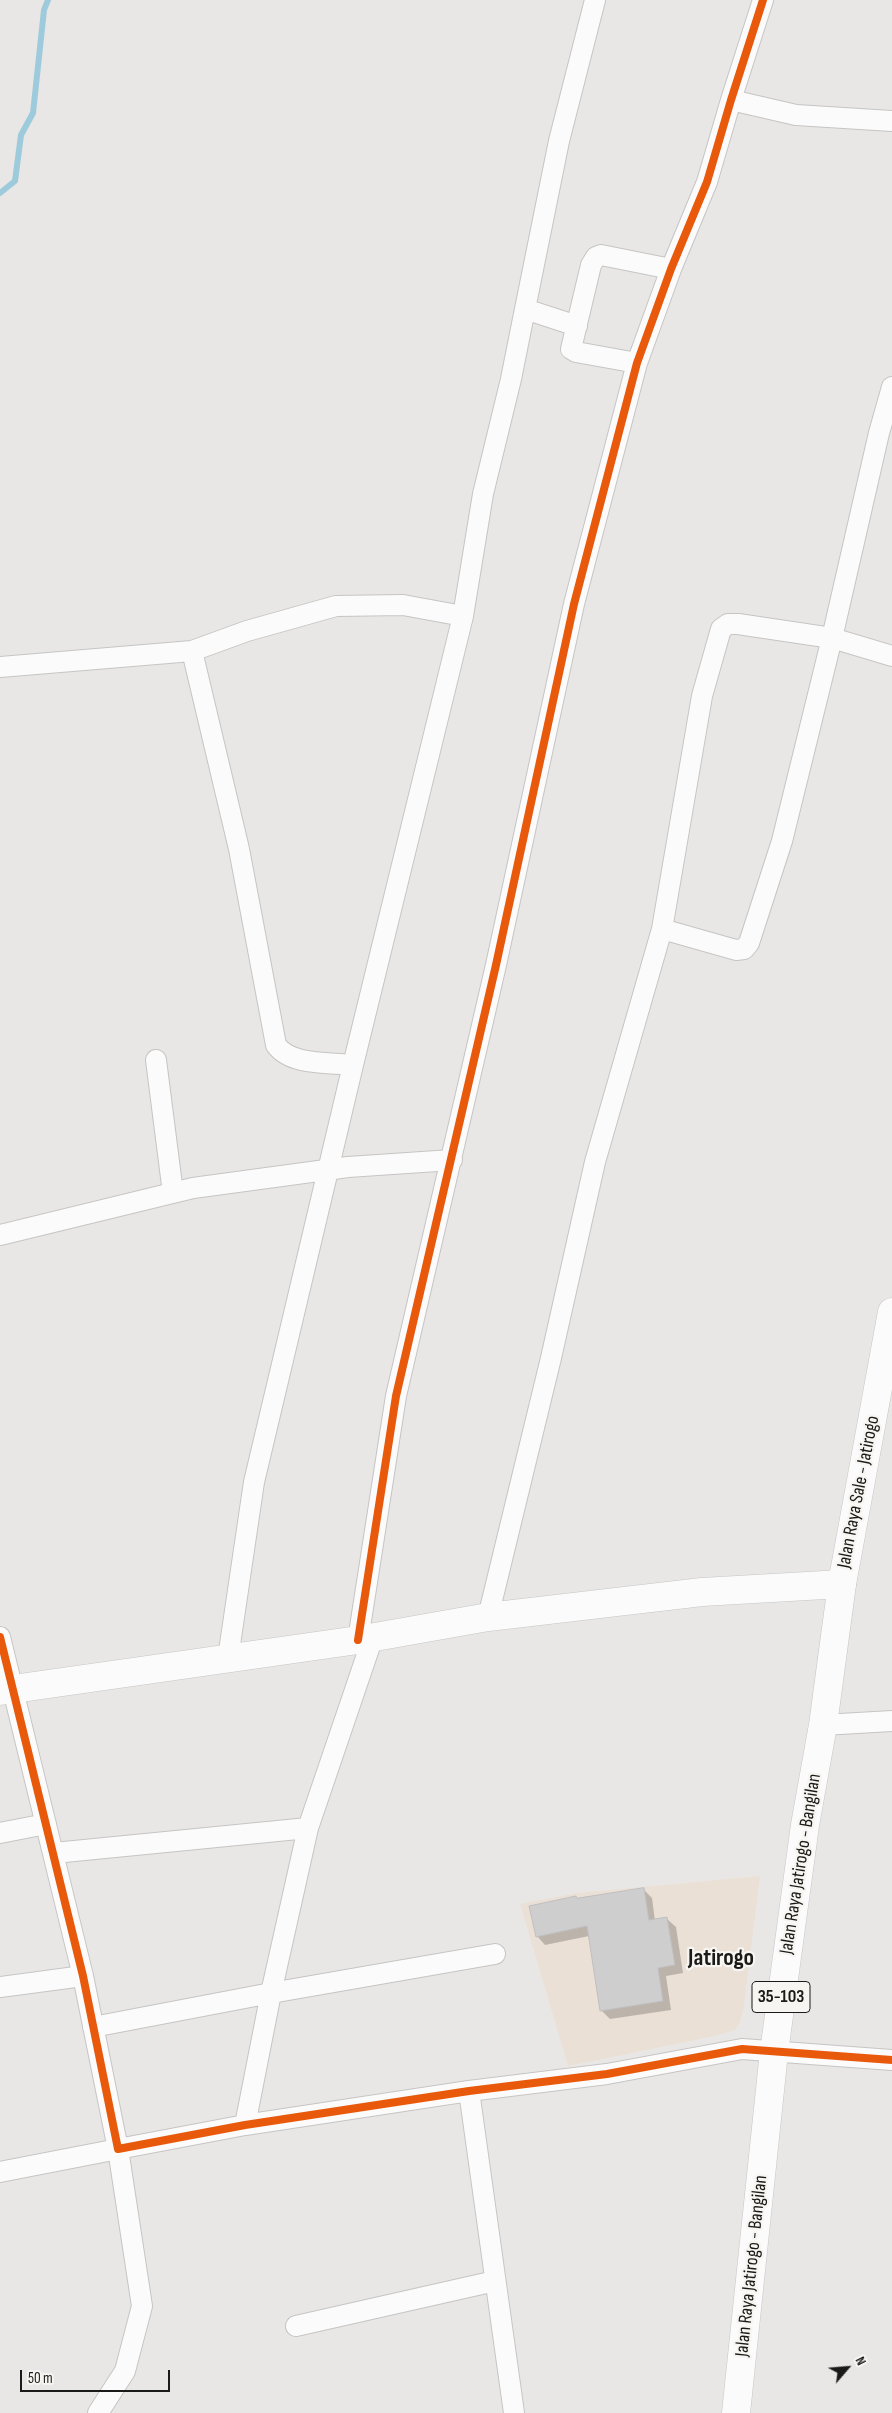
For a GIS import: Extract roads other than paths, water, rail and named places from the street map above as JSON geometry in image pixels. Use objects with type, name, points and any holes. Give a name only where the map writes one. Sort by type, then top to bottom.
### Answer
[{"type":"main road","name":"Jalan Raya Sale - Jatirogo","points":[[842,1584],[892,1312]]},
{"type":"main road","points":[[7,1691],[365,1639],[488,1618],[702,1592],[842,1584]]},
{"type":"main road","name":"Jalan Raya Jatirogo - Bangilan","points":[[736,2413],[774,2052],[805,1825],[823,1725],[842,1584]]},
{"type":"street","points":[[228,1658],[254,1482],[353,1064],[463,616],[483,494],[511,379],[559,141],[595,0]]},
{"type":"street","points":[[245,2125],[271,1992],[308,1828],[365,1639],[396,1396],[503,936],[574,604],[637,363],[671,269],[707,182],[763,0]]},
{"type":"street","points":[[731,100],[796,116],[892,121]]},
{"type":"street","points":[[637,363],[576,352],[571,349],[590,265],[596,257],[601,256],[671,269]]},
{"type":"street","points":[[524,308],[577,326]]},
{"type":"street","points":[[662,929],[736,950],[744,949],[749,943],[782,841],[832,638],[879,433],[892,387]]},
{"type":"street","points":[[0,667],[192,651],[247,631],[336,606],[403,605],[463,616]]},
{"type":"street","points":[[488,1618],[551,1358],[595,1162],[662,929],[702,696],[721,629],[728,624],[738,624],[832,638],[892,656]]},
{"type":"street","points":[[192,651],[239,849],[276,1045],[281,1052],[294,1058],[353,1064]]},
{"type":"street","points":[[156,1060],[173,1193]]},
{"type":"street","points":[[0,1235],[193,1188],[328,1170],[452,1160]]},
{"type":"street","points":[[0,1637],[7,1691],[54,1853],[83,1976],[118,2149],[142,2306],[125,2371],[98,2413]]},
{"type":"street","points":[[823,1725],[892,1721]]},
{"type":"street","points":[[0,1833],[46,1824]]},
{"type":"street","points":[[54,1853],[308,1828]]},
{"type":"street","points":[[93,2027],[271,1992],[495,1954]]},
{"type":"street","points":[[0,1987],[83,1976]]},
{"type":"street","points":[[0,2172],[245,2125],[469,2091],[607,2074],[742,2049],[892,2060]]},
{"type":"street","points":[[469,2091],[514,2413]]},
{"type":"street","points":[[296,2326],[495,2281]]},
{"type":"waterway","points":[[0,193],[15,181],[21,135],[33,113],[44,10],[48,0]]},
{"type":"district","name":"Jatirogo","points":[[721,1959]]}]
